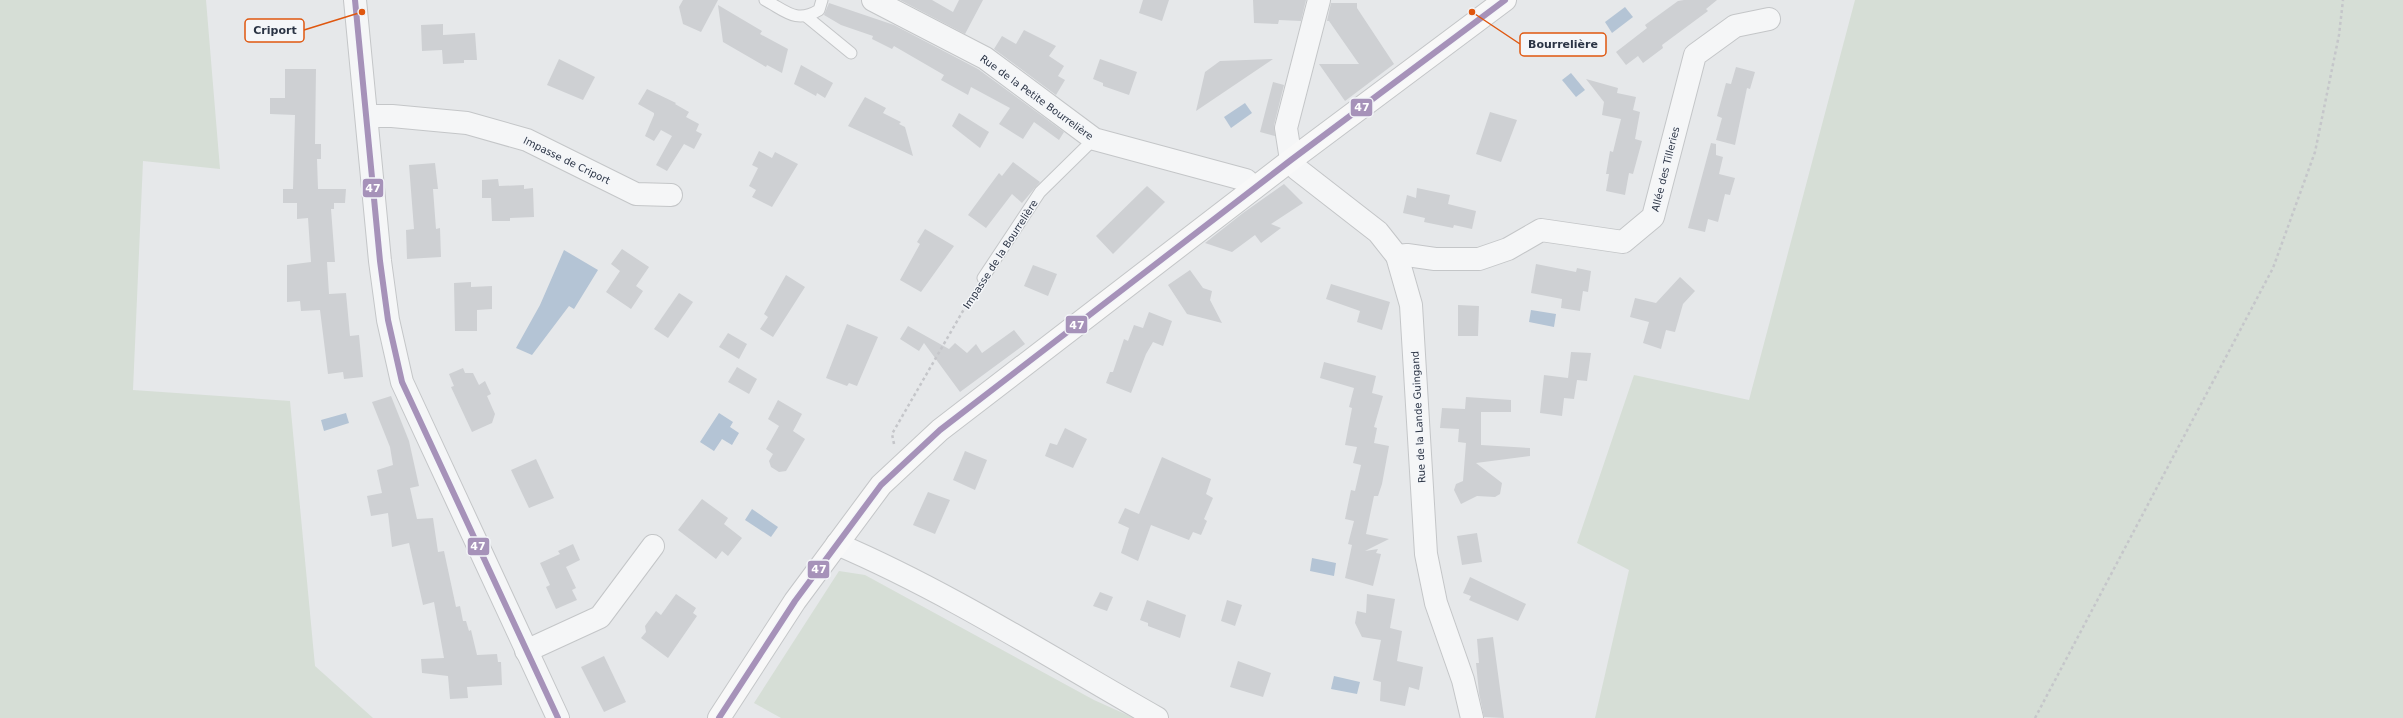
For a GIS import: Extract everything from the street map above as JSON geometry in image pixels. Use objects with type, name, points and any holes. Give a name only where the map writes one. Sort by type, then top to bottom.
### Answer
[{"type":"main road","points":[[719,718],[796,601],[881,485],[940,430],[1290,160],[1505,0]]},
{"type":"street","points":[[355,0],[380,261],[388,320],[402,382],[558,718]]},
{"type":"street","name":"Rue de la Petite Bourrelière","points":[[873,0],[985,58],[1094,140],[1246,180],[1254,188]]},
{"type":"street","points":[[1290,160],[1286,128],[1319,0]]},
{"type":"street","name":"Allée des Tilleries","points":[[1397,256],[1407,255],[1436,259],[1478,259],[1508,249],[1541,230],[1623,242],[1653,217],[1695,55],[1735,26],[1769,19]]},
{"type":"street","name":"Impasse de Criport","points":[[367,116],[392,116],[467,123],[527,140],[636,194],[671,195]]},
{"type":"street","name":"Rue de la Lande Guingand","points":[[1290,160],[1297,169],[1378,232],[1397,256],[1411,305],[1426,554],[1436,603],[1464,680],[1472,718]]},
{"type":"street","points":[[837,544],[889,566],[950,598],[1157,718]]},
{"type":"street","points":[[526,651],[600,617],[653,546]]},
{"type":"lane","points":[[765,0],[796,16],[807,16],[819,10],[822,0]]},
{"type":"lane","points":[[807,16],[851,53]]},
{"type":"lane","name":"Impasse de la Bourrelière","points":[[983,278],[1040,192],[1094,140]]},
{"type":"path","points":[[2035,718],[2273,268],[2315,152],[2338,35],[2343,0]]},
{"type":"path","name":"Impasse de la Bourrelière","points":[[899,468],[892,434],[983,278]]},
{"type":"shaded area","points":[[0,0],[206,0],[220,169],[143,161],[133,390],[290,401],[315,666],[373,718],[0,718]]},
{"type":"shaded area","points":[[1855,0],[2403,0],[2403,718],[1595,718],[1629,570],[1577,543],[1634,375],[1749,400]]},
{"type":"shaded area","points":[[839,571],[865,575],[1094,700],[1134,718],[781,718],[754,703]]},
{"type":"water","points":[[1625,7],[1633,17],[1612,33],[1605,22]]},
{"type":"water","points":[[1571,73],[1585,90],[1576,97],[1562,80]]},
{"type":"water","points":[[1245,103],[1252,113],[1231,128],[1224,117]]},
{"type":"water","points":[[564,250],[598,270],[574,309],[569,306],[532,355],[516,348],[540,305]]},
{"type":"water","points":[[1531,310],[1556,314],[1554,327],[1529,322]]},
{"type":"water","points":[[346,413],[349,423],[324,431],[321,420]]},
{"type":"water","points":[[719,413],[733,422],[730,427],[739,433],[732,445],[722,439],[714,451],[700,442]]},
{"type":"water","points":[[752,509],[778,527],[771,537],[745,520]]},
{"type":"water","points":[[1312,558],[1336,563],[1334,576],[1310,571]]},
{"type":"water","points":[[1334,676],[1360,682],[1357,694],[1331,689]]},
{"type":"building","points":[[683,0],[718,0],[701,32],[683,24],[679,7]]},
{"type":"building","points":[[900,0],[932,0],[953,12],[959,0],[983,0],[965,34]]},
{"type":"building","points":[[1143,0],[1169,0],[1162,21],[1139,13]]},
{"type":"building","points":[[1253,0],[1306,0],[1301,21],[1279,20],[1278,24],[1254,23]]},
{"type":"building","points":[[1717,0],[1706,9],[1708,11],[1662,45],[1663,48],[1643,63],[1638,56],[1626,65],[1616,52],[1647,28],[1645,25],[1678,1]]},
{"type":"building","points":[[829,3],[894,25],[978,69],[1064,132],[1059,140],[1034,122],[1023,139],[999,124],[1010,108],[971,87],[968,95],[941,80],[944,75],[894,46],[892,49],[872,39],[873,36],[841,25],[824,15]]},
{"type":"building","points":[[1331,3],[1357,3],[1357,8],[1394,64],[1345,101],[1319,64],[1359,64],[1329,21],[1327,21]]},
{"type":"building","points":[[718,5],[762,31],[760,34],[788,49],[782,73],[767,65],[766,67],[723,42]]},
{"type":"building","points":[[443,24],[443,35],[475,33],[477,60],[464,60],[464,63],[443,64],[442,50],[422,51],[421,25]]},
{"type":"building","points":[[1024,30],[1056,46],[1049,56],[1064,66],[1058,76],[1065,80],[1056,95],[994,49],[1002,36],[1016,44]]},
{"type":"building","points":[[559,59],[595,77],[583,100],[547,85]]},
{"type":"building","points":[[1100,59],[1137,72],[1129,95],[1103,86],[1103,83],[1093,79]]},
{"type":"building","points":[[1273,59],[1196,111],[1205,72],[1220,61]]},
{"type":"building","points":[[801,65],[833,83],[825,98],[817,93],[816,96],[794,84]]},
{"type":"building","points":[[1736,67],[1755,72],[1750,89],[1747,88],[1735,145],[1716,140],[1722,118],[1717,116],[1726,83],[1731,84]]},
{"type":"building","points":[[285,69],[316,69],[315,144],[321,144],[321,159],[317,159],[318,189],[346,189],[345,203],[334,203],[334,209],[331,209],[335,262],[327,262],[329,294],[346,293],[350,336],[359,335],[363,377],[344,379],[343,372],[328,374],[320,310],[301,311],[300,301],[287,302],[287,265],[311,262],[308,218],[297,219],[297,203],[283,203],[283,189],[293,189],[295,115],[270,114],[270,98],[285,98]]},
{"type":"building","points":[[1586,79],[1618,88],[1617,93],[1636,97],[1633,110],[1640,112],[1635,139],[1642,141],[1633,174],[1629,173],[1625,195],[1606,191],[1609,174],[1606,174],[1610,151],[1613,152],[1621,119],[1602,115],[1604,102]]},
{"type":"building","points":[[1273,82],[1284,85],[1274,125],[1275,136],[1260,132]]},
{"type":"building","points":[[647,89],[676,103],[675,104],[689,112],[686,117],[699,124],[696,131],[702,134],[694,149],[684,144],[667,171],[656,165],[672,136],[661,130],[654,141],[645,136],[654,113],[638,104]]},
{"type":"building","points":[[865,97],[886,108],[883,113],[901,122],[899,124],[905,127],[913,156],[848,126]]},
{"type":"building","points":[[1490,112],[1517,120],[1501,162],[1476,154]]},
{"type":"building","points":[[959,113],[989,132],[980,148],[952,126]]},
{"type":"building","points":[[1711,143],[1716,144],[1716,155],[1723,157],[1719,174],[1735,178],[1730,195],[1725,194],[1718,222],[1708,219],[1705,232],[1688,228]]},
{"type":"building","points":[[759,151],[772,158],[775,152],[798,164],[772,207],[752,197],[756,190],[749,186],[758,168],[752,165]]},
{"type":"building","points":[[1013,162],[1040,182],[1022,203],[1012,194],[986,228],[968,215],[999,173],[1002,176]]},
{"type":"building","points":[[435,163],[438,189],[433,189],[436,229],[440,228],[441,257],[407,259],[406,230],[414,229],[409,165]]},
{"type":"building","points":[[498,179],[499,186],[524,185],[524,189],[533,188],[534,217],[510,218],[510,221],[492,221],[491,198],[482,198],[482,180]]},
{"type":"building","points":[[1284,184],[1303,203],[1271,224],[1281,228],[1261,243],[1255,235],[1232,252],[1205,243],[1243,213]]},
{"type":"building","points":[[1147,186],[1165,202],[1113,254],[1096,236]]},
{"type":"building","points":[[1417,188],[1450,195],[1448,204],[1476,211],[1472,229],[1454,225],[1453,228],[1424,222],[1425,218],[1403,213],[1407,195],[1416,198]]},
{"type":"building","points":[[925,229],[954,246],[921,292],[900,280],[920,244],[917,242]]},
{"type":"building","points":[[622,249],[649,267],[636,286],[643,291],[631,309],[606,292],[620,271],[611,264]]},
{"type":"building","points":[[1536,264],[1576,272],[1577,268],[1591,271],[1588,292],[1583,291],[1580,311],[1561,308],[1562,299],[1531,293]]},
{"type":"building","points":[[1033,265],[1057,274],[1048,296],[1024,286]]},
{"type":"building","points":[[1190,270],[1203,288],[1212,291],[1210,300],[1222,323],[1187,314],[1168,285]]},
{"type":"building","points":[[786,275],[805,287],[773,337],[760,329],[768,317],[764,314]]},
{"type":"building","points":[[1680,277],[1695,291],[1683,304],[1675,332],[1666,330],[1661,349],[1643,343],[1649,322],[1630,317],[1635,298],[1656,303]]},
{"type":"building","points":[[471,282],[471,287],[492,286],[492,309],[477,310],[477,331],[455,331],[454,283]]},
{"type":"building","points":[[1331,284],[1390,302],[1382,330],[1357,322],[1360,311],[1326,299]]},
{"type":"building","points":[[679,293],[693,302],[668,338],[654,329]]},
{"type":"building","points":[[1458,305],[1479,306],[1478,336],[1458,336]]},
{"type":"building","points":[[1149,312],[1172,321],[1163,346],[1153,342],[1146,354],[1131,393],[1106,383],[1110,372],[1113,372],[1124,339],[1128,341],[1134,325],[1143,328]]},
{"type":"building","points":[[847,324],[878,337],[857,386],[849,383],[847,386],[826,378]]},
{"type":"building","points":[[908,326],[949,349],[955,343],[967,353],[976,344],[982,353],[1014,330],[1025,344],[960,392],[924,343],[919,351],[900,339]]},
{"type":"building","points":[[728,333],[747,344],[739,359],[719,347]]},
{"type":"building","points":[[1571,352],[1591,353],[1587,381],[1577,380],[1574,399],[1564,398],[1562,416],[1540,413],[1544,375],[1568,378]]},
{"type":"building","points":[[1324,362],[1376,376],[1372,393],[1383,396],[1374,427],[1377,428],[1374,443],[1389,446],[1382,484],[1378,496],[1374,496],[1366,534],[1389,539],[1365,551],[1378,549],[1376,553],[1381,554],[1373,586],[1345,578],[1352,545],[1348,544],[1354,521],[1345,519],[1351,490],[1355,491],[1361,465],[1353,463],[1357,447],[1345,445],[1352,408],[1349,407],[1354,388],[1320,378]]},
{"type":"building","points":[[737,367],[757,379],[749,394],[728,382]]},
{"type":"building","points":[[463,368],[465,373],[473,373],[479,385],[485,381],[491,394],[487,396],[495,414],[492,423],[472,432],[451,387],[454,386],[449,374]]},
{"type":"building","points":[[391,396],[409,441],[419,486],[410,488],[417,519],[433,518],[438,552],[444,551],[456,607],[460,606],[463,621],[466,621],[469,631],[471,630],[477,655],[497,654],[498,662],[501,662],[502,685],[467,687],[468,698],[450,699],[448,676],[422,673],[421,659],[444,658],[434,602],[423,605],[409,543],[392,547],[388,513],[371,516],[367,496],[382,493],[377,470],[393,465],[390,447],[372,402]]},
{"type":"building","points":[[1466,397],[1511,400],[1511,412],[1481,412],[1481,445],[1530,448],[1530,456],[1476,463],[1502,483],[1500,494],[1495,497],[1477,496],[1461,504],[1454,490],[1456,484],[1463,481],[1466,443],[1458,442],[1459,429],[1440,428],[1442,408],[1465,409]]},
{"type":"building","points":[[778,400],[802,414],[793,431],[805,439],[786,471],[779,472],[771,467],[769,461],[773,454],[766,449],[779,426],[768,419]]},
{"type":"building","points":[[1065,428],[1087,439],[1073,468],[1045,456],[1050,443],[1057,445]]},
{"type":"building","points":[[965,451],[987,460],[975,490],[953,480]]},
{"type":"building","points":[[1162,457],[1211,479],[1206,494],[1213,498],[1204,519],[1207,521],[1201,535],[1193,532],[1189,540],[1151,525],[1138,561],[1121,553],[1129,528],[1118,523],[1125,508],[1139,514]]},
{"type":"building","points":[[536,459],[554,498],[529,508],[511,470]]},
{"type":"building","points":[[928,492],[950,500],[935,534],[913,525]]},
{"type":"building","points":[[702,499],[728,518],[724,524],[742,538],[728,556],[722,551],[716,559],[678,530]]},
{"type":"building","points":[[1477,533],[1482,562],[1462,565],[1457,536]]},
{"type":"building","points":[[573,544],[580,560],[566,567],[576,588],[572,590],[577,600],[556,609],[546,587],[550,585],[540,563],[560,554],[558,551]]},
{"type":"building","points":[[1470,577],[1526,604],[1518,621],[1469,600],[1471,596],[1463,593]]},
{"type":"building","points":[[1100,592],[1113,597],[1107,611],[1093,606]]},
{"type":"building","points":[[676,594],[696,608],[693,613],[697,616],[668,658],[641,638],[646,632],[645,626],[656,611],[661,615]]},
{"type":"building","points":[[1367,594],[1395,599],[1390,628],[1402,631],[1397,661],[1423,667],[1419,690],[1409,687],[1405,706],[1380,701],[1381,682],[1373,680],[1381,640],[1362,637],[1355,623],[1357,611],[1366,613]]},
{"type":"building","points":[[1147,600],[1186,615],[1180,638],[1148,626],[1148,623],[1140,620]]},
{"type":"building","points":[[1227,600],[1242,605],[1235,626],[1221,621]]},
{"type":"building","points":[[1493,637],[1504,718],[1484,717],[1479,693],[1476,663],[1479,663],[1477,639]]},
{"type":"building","points":[[604,656],[626,702],[604,712],[581,667]]},
{"type":"building","points":[[1238,661],[1271,673],[1263,697],[1230,687]]},
{"type":"transit line","name":"47","points":[[355,0],[380,261],[388,320],[402,382],[558,718]]},
{"type":"transit line","name":"47","points":[[719,718],[795,601],[881,485],[940,430],[1291,160],[1505,0]]},
{"type":"place","name":"Criport","points":[[362,12]]},
{"type":"place","name":"Bourrelière","points":[[1472,12]]}]
